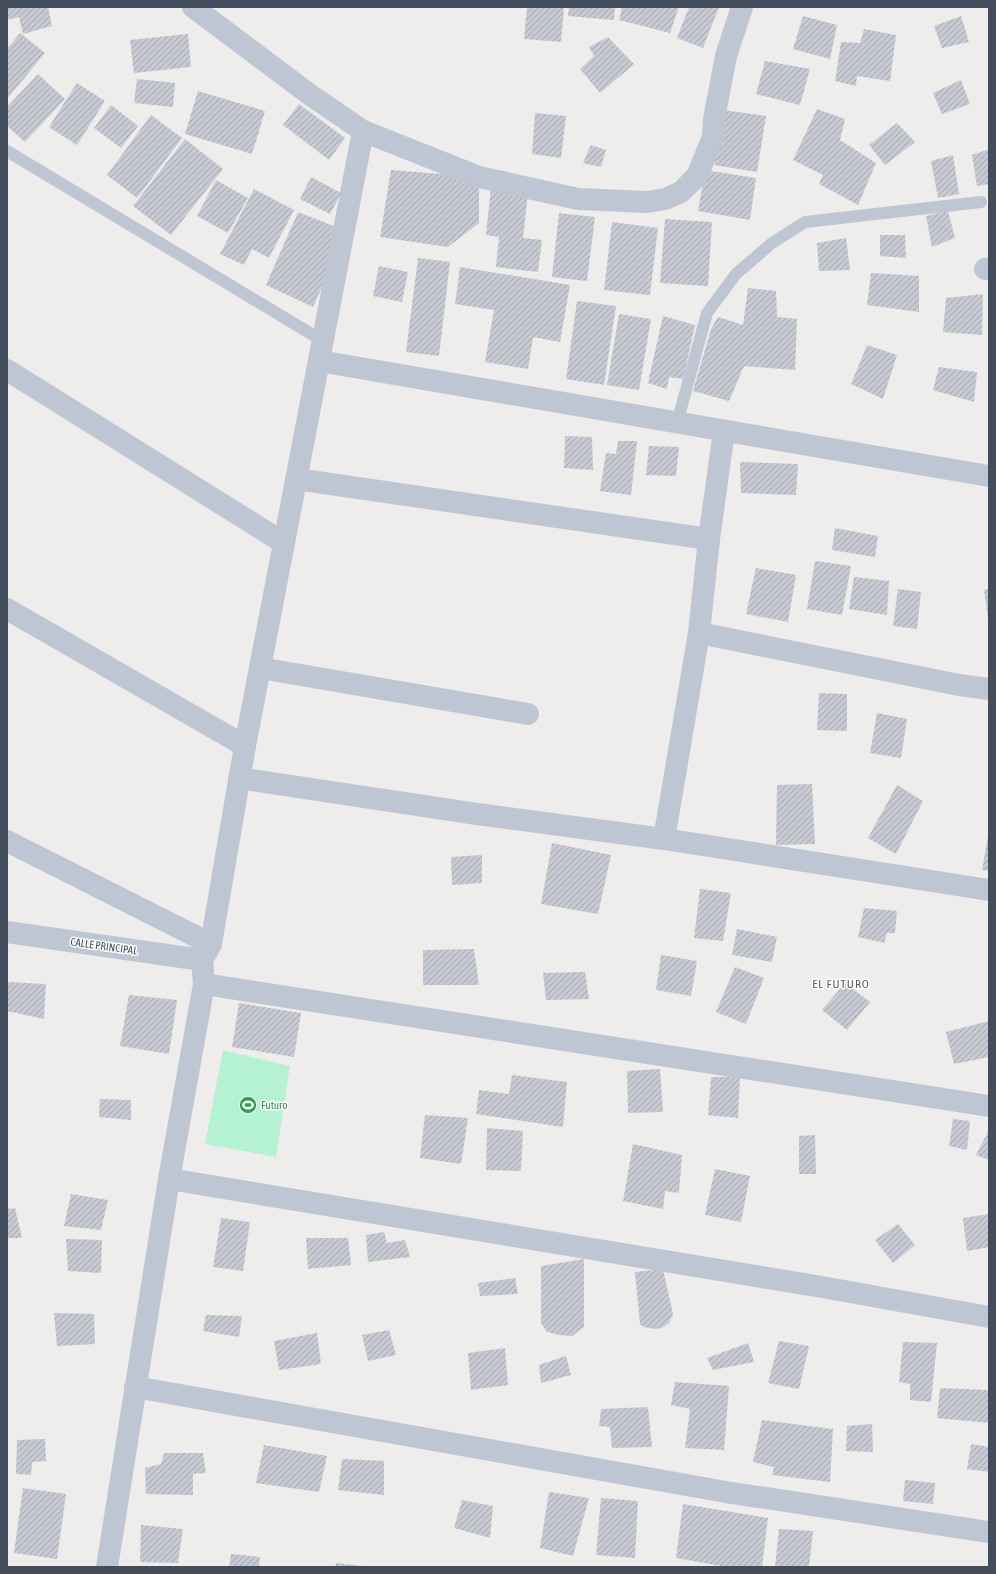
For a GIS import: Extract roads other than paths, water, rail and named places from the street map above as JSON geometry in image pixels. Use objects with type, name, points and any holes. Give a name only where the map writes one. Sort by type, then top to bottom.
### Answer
[{"type":"street","points":[[193,7],[309,94],[363,131],[479,177],[578,199],[647,202],[665,199],[681,192],[697,176],[713,137],[714,119],[726,56],[742,7]]},
{"type":"street","points":[[107,1567],[169,1179],[204,984],[206,952],[363,131]]},
{"type":"street","points":[[321,351],[677,423],[989,476]]},
{"type":"street","points":[[7,370],[284,543]]},
{"type":"street","points":[[664,839],[699,633],[709,539],[724,431]]},
{"type":"street","points":[[296,479],[709,539]]},
{"type":"street","points":[[7,609],[245,746]]},
{"type":"street","points":[[699,633],[959,685],[989,689]]},
{"type":"street","points":[[260,668],[528,714]]},
{"type":"street","points":[[239,778],[477,814],[664,839],[989,890]]},
{"type":"street","points":[[7,841],[206,952]]},
{"type":"street","name":"CALLE PRINCIPAL","points":[[7,932],[206,952]]},
{"type":"street","points":[[204,984],[989,1106]]},
{"type":"street","points":[[169,1179],[807,1285],[989,1317]]},
{"type":"street","points":[[135,1387],[726,1492],[989,1532]]},
{"type":"lane","points":[[7,151],[321,351]]},
{"type":"lane","points":[[677,423],[707,313],[736,274],[772,243],[805,222],[980,202]]},
{"type":"place","name":"Futuro","points":[[248,1105]]},
{"type":"district","name":"EL FUTURO","points":[[841,984]]}]
